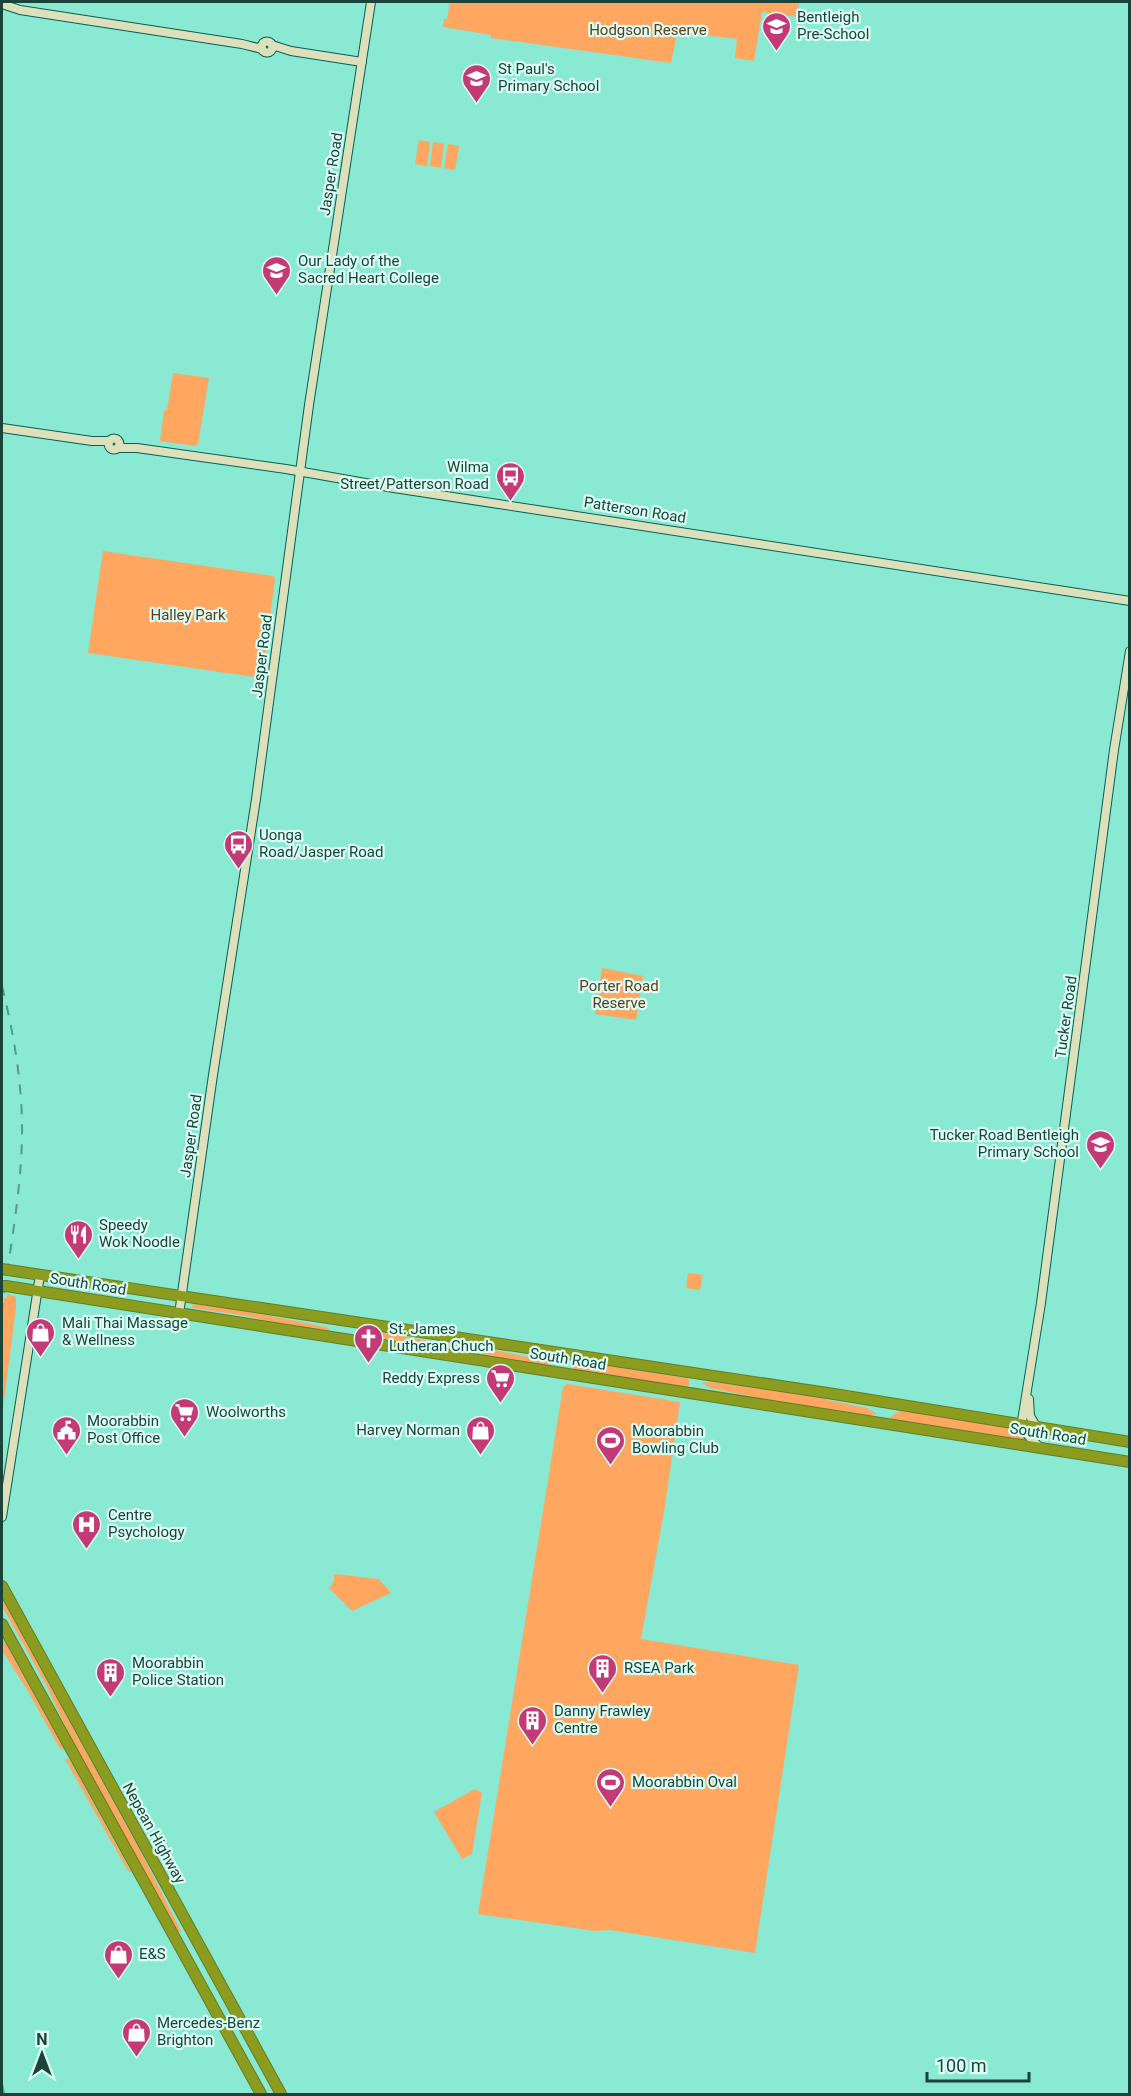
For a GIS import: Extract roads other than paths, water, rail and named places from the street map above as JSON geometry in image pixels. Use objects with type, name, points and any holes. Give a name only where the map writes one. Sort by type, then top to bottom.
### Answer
[{"type":"highway","name":"South Road","points":[[2,1269],[1130,1442]]},
{"type":"highway","name":"South Road","points":[[2,1286],[1130,1462]]},
{"type":"highway","points":[[477,1341],[481,1360]]},
{"type":"highway","points":[[694,1394],[697,1374]]},
{"type":"highway","name":"Nepean Highway","points":[[2,1588],[281,2094]]},
{"type":"highway","points":[[2,1624],[261,2094]]},
{"type":"street","name":"Jasper Road","points":[[179,1314],[256,799],[300,472],[371,2]]},
{"type":"street","points":[[2,4],[20,10]]},
{"type":"street","points":[[2,10],[20,10],[362,62]]},
{"type":"street","name":"Patterson Road","points":[[2,428],[1130,601]]},
{"type":"street","name":"Tucker Road","points":[[1022,1424],[1114,750],[1130,651]]},
{"type":"street","points":[[2,1517],[40,1275]]},
{"type":"street","name":"Tucker Road","points":[[1029,1386],[1030,1416],[1036,1426]]},
{"type":"street","points":[[1022,1424],[1025,1433],[1040,1448]]},
{"type":"railway","points":[[2,986],[16,1053],[22,1122],[18,1192],[2,1309]]},
{"type":"railway","points":[[2,2084],[4,2094]]},
{"type":"place","name":"Bentleigh Pre-School","points":[[776,52]]},
{"type":"place","name":"St Paul's Primary School","points":[[477,104]]},
{"type":"place","name":"Our Lady of the Sacred Heart College","points":[[277,296]]},
{"type":"place","name":"Wilma Street/Patterson Road","points":[[510,502]]},
{"type":"place","name":"Uonga Road/Jasper Road","points":[[238,870]]},
{"type":"place","name":"Tucker Road Bentleigh Primary School","points":[[1100,1170]]},
{"type":"place","name":"Speedy Wok Noodle","points":[[78,1260]]},
{"type":"place","name":"Mali Thai Massage & Wellness","points":[[41,1358]]},
{"type":"place","name":"St. James Lutheran Chuch","points":[[368,1364]]},
{"type":"place","name":"Reddy Express","points":[[501,1404]]},
{"type":"place","name":"Woolworths","points":[[185,1438]]},
{"type":"place","name":"Moorabbin Post Office","points":[[66,1456]]},
{"type":"place","name":"Harvey Norman","points":[[481,1456]]},
{"type":"place","name":"Moorabbin Bowling Club","points":[[611,1466]]},
{"type":"place","name":"Centre Psychology","points":[[87,1550]]},
{"type":"place","name":"RSEA Park","points":[[603,1694]]},
{"type":"place","name":"Moorabbin Police Station","points":[[111,1698]]},
{"type":"place","name":"Danny Frawley Centre","points":[[533,1746]]},
{"type":"place","name":"Moorabbin Oval","points":[[611,1808]]},
{"type":"place","name":"E&S","points":[[118,1980]]},
{"type":"place","name":"Mercedes-Benz Brighton","points":[[136,2058]]},
{"type":"park label","name":"Hodgson Reserve","points":[[648,30]]},
{"type":"park label","name":"Halley Park","points":[[188,615]]},
{"type":"park label","name":"Porter Road Reserve","points":[[619,994]]}]
